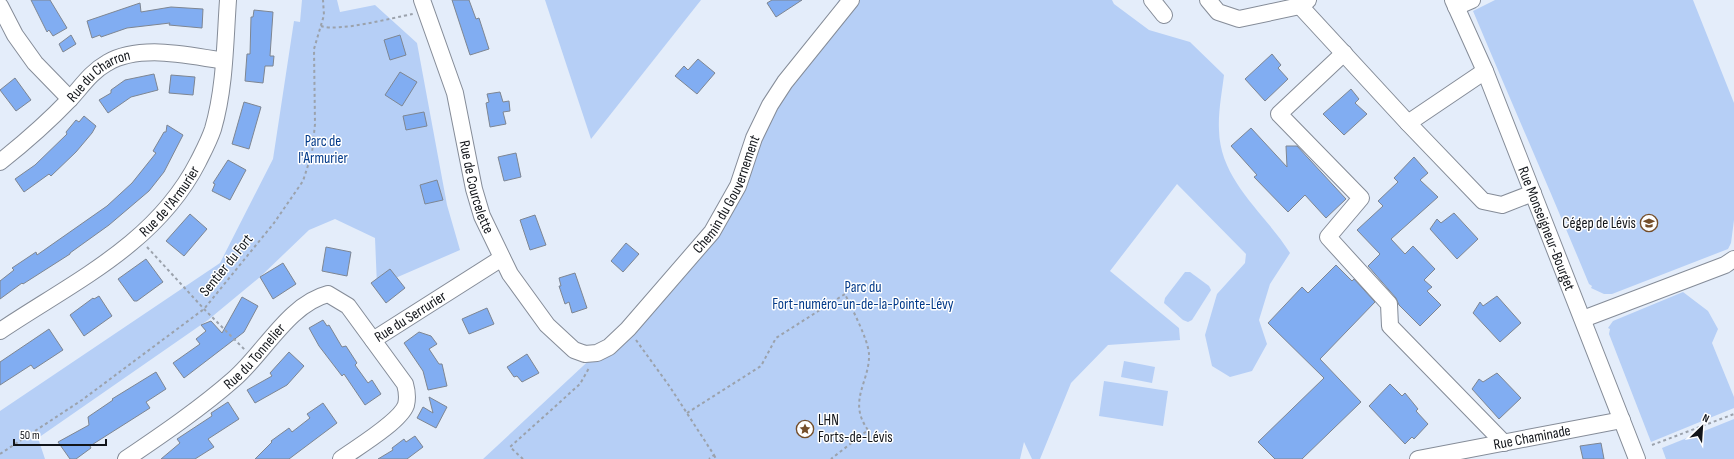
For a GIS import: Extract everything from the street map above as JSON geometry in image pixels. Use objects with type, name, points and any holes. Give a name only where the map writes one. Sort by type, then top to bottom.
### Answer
[{"type":"street","name":"Rue de l'Armurier","points":[[0,331],[116,256],[138,238],[164,212],[186,186],[212,131],[219,102],[224,61],[228,0]]},
{"type":"street","name":"Chemin du Gouvernement","points":[[597,353],[610,347],[628,329],[712,232],[738,186],[754,138],[770,105],[785,82],[851,0]]},
{"type":"street","points":[[1152,0],[1164,15]]},
{"type":"street","points":[[1208,0],[1218,12],[1238,19],[1304,3],[1344,53],[1483,201],[1502,205],[1533,193]]},
{"type":"street","points":[[1455,4],[1472,0]]},
{"type":"street","name":"Rue Monseigneur-Bourget","points":[[1455,4],[1485,71],[1584,319],[1637,459]]},
{"type":"street","points":[[0,6],[15,35],[35,63],[70,99]]},
{"type":"street","name":"Rue de Courcelette","points":[[424,6],[455,93],[474,189],[482,216],[502,258],[510,274],[547,324],[574,350],[585,354],[597,353]]},
{"type":"street","name":"Rue du Charron","points":[[0,162],[70,99],[90,75],[108,62],[129,55],[150,52],[178,53],[224,61]]},
{"type":"street","points":[[1344,53],[1279,114],[1361,198],[1328,237],[1389,304],[1390,326],[1504,444]]},
{"type":"street","points":[[1408,122],[1485,71]]},
{"type":"street","name":"Rue du Serrurier","points":[[340,459],[396,419],[405,406],[408,394],[405,384],[373,340],[502,258]]},
{"type":"street","points":[[1584,319],[1725,265],[1734,259]]},
{"type":"street","name":"Rue du Tonnelier","points":[[126,459],[208,401],[236,378],[289,320],[315,297],[328,294],[348,306],[373,340]]},
{"type":"street","name":"Rue Chaminade","points":[[1418,459],[1504,444],[1622,420]]},
{"type":"path","name":"Sentier du Fort","points":[[0,454],[82,400],[204,309],[274,223],[303,181],[312,154],[315,124],[314,49],[324,15],[324,0]]},
{"type":"path","points":[[321,26],[328,28],[344,27],[424,6]]},
{"type":"path","points":[[138,238],[204,309],[254,359]]},
{"type":"path","points":[[687,413],[761,366],[776,338],[845,294],[869,352],[867,368],[862,384],[859,411],[863,423],[868,430],[831,459]]},
{"type":"path","points":[[628,329],[657,367],[716,459]]},
{"type":"path","points":[[523,459],[510,447],[580,384],[597,353]]},
{"type":"path","points":[[1652,445],[1734,414]]},
{"type":"path","points":[[709,459],[714,455]]},
{"type":"green space","name":"Parc de l'Armurier","points":[[302,0],[337,0],[340,12],[375,5],[417,43],[447,205],[460,250],[377,286],[375,238],[335,219],[309,230],[260,277],[208,320],[38,438],[45,459],[0,459],[0,411],[220,263],[273,159],[294,21],[300,22]]},
{"type":"green space","points":[[545,0],[701,0],[591,139]]},
{"type":"green space","name":"Parc du Fort-numéro-un-de-la-Pointe-Lévy","points":[[839,0],[1112,0],[1114,4],[1149,30],[1190,42],[1224,75],[1219,130],[1221,148],[1227,165],[1235,181],[1290,253],[1270,284],[1259,320],[1267,344],[1252,371],[1230,377],[1212,366],[1205,335],[1217,294],[1245,263],[1246,254],[1177,184],[1110,271],[1179,328],[1180,340],[1108,345],[1071,383],[1040,459],[1032,459],[1024,442],[1020,459],[483,459],[597,353],[712,232],[807,50]]},
{"type":"green space","name":"Cégep de Lévis","points":[[1495,0],[1693,0],[1734,103],[1734,220],[1731,243],[1728,249],[1612,294],[1604,294],[1591,288],[1592,286],[1589,284],[1473,11]]},
{"type":"green space","points":[[1185,272],[1190,272],[1209,286],[1211,290],[1192,320],[1188,322],[1183,320],[1164,303],[1165,298]]},
{"type":"green space","points":[[1683,292],[1708,311],[1718,329],[1712,343],[1734,397],[1734,408],[1651,442],[1609,334],[1610,329],[1608,328],[1613,321]]},
{"type":"green space","points":[[1124,361],[1155,367],[1152,383],[1121,377]]},
{"type":"green space","points":[[1104,381],[1168,391],[1163,426],[1099,416]]},
{"type":"green space","points":[[1734,419],[1734,459],[1666,459],[1662,448]]},
{"type":"building","points":[[31,0],[50,0],[67,28],[53,36],[49,30],[47,32]]},
{"type":"building","points":[[452,0],[469,0],[476,19],[479,18],[489,49],[470,55]]},
{"type":"building","points":[[772,0],[802,0],[776,17],[767,3]]},
{"type":"building","points":[[140,3],[141,12],[171,7],[203,9],[202,28],[169,25],[170,23],[127,28],[101,37],[100,35],[92,38],[87,21]]},
{"type":"building","points":[[254,10],[273,12],[270,56],[274,56],[273,66],[265,66],[263,83],[245,81],[247,54],[250,54],[251,17],[253,17]]},
{"type":"building","points":[[71,35],[76,44],[63,52],[59,44]]},
{"type":"building","points":[[400,35],[406,55],[390,60],[384,40]]},
{"type":"building","points":[[1272,54],[1281,65],[1278,68],[1288,79],[1265,101],[1245,79]]},
{"type":"building","points":[[698,59],[715,73],[697,94],[675,76],[684,66],[688,70]]},
{"type":"building","points":[[400,72],[417,82],[402,106],[385,95]]},
{"type":"building","points":[[154,74],[158,90],[131,97],[108,113],[99,100],[111,93],[111,90],[125,80]]},
{"type":"building","points":[[171,75],[195,77],[193,95],[169,93]]},
{"type":"building","points":[[15,78],[31,100],[16,111],[0,90]]},
{"type":"building","points":[[1351,89],[1359,99],[1355,103],[1367,114],[1344,135],[1323,114]]},
{"type":"building","points":[[500,92],[503,102],[509,101],[510,111],[503,112],[506,124],[490,127],[486,103],[489,102],[487,94]]},
{"type":"building","points":[[244,102],[261,107],[249,149],[232,144]]},
{"type":"building","points":[[424,112],[427,126],[406,130],[403,116]]},
{"type":"building","points":[[84,116],[96,126],[92,133],[76,152],[51,176],[49,174],[24,192],[15,179],[35,165],[67,134],[66,132],[76,120],[79,122]]},
{"type":"building","points":[[167,125],[183,135],[164,172],[149,191],[109,225],[70,254],[23,284],[22,283],[0,299],[0,281],[14,270],[12,268],[36,252],[37,255],[107,206],[132,183],[156,153],[153,151],[164,132],[166,132]]},
{"type":"building","points":[[1251,128],[1287,167],[1286,146],[1297,146],[1346,199],[1326,218],[1305,195],[1288,212],[1254,177],[1257,175],[1231,146]]},
{"type":"building","points":[[516,153],[521,177],[504,181],[498,157]]},
{"type":"building","points":[[1414,157],[1428,173],[1420,180],[1438,197],[1391,239],[1405,254],[1413,246],[1435,269],[1424,280],[1432,287],[1427,291],[1441,305],[1420,326],[1399,305],[1396,298],[1368,266],[1380,254],[1357,230],[1383,206],[1378,201],[1398,182],[1394,178]]},
{"type":"building","points":[[228,160],[246,170],[230,200],[212,191],[215,184],[213,183]]},
{"type":"building","points":[[437,180],[443,200],[425,204],[420,185]]},
{"type":"building","points":[[1454,213],[1478,239],[1457,259],[1430,229],[1437,219],[1441,223]]},
{"type":"building","points":[[190,214],[207,229],[184,256],[166,241]]},
{"type":"building","points":[[535,215],[546,245],[530,250],[520,220]]},
{"type":"building","points":[[626,243],[639,254],[623,272],[611,261]]},
{"type":"building","points":[[326,247],[351,252],[347,276],[322,271]]},
{"type":"building","points":[[146,259],[163,282],[137,301],[134,301],[118,279]]},
{"type":"building","points":[[283,263],[296,284],[273,299],[260,277]]},
{"type":"building","points":[[1336,265],[1352,281],[1354,279],[1375,302],[1320,359],[1361,402],[1302,459],[1275,459],[1258,442],[1324,378],[1268,323],[1302,287],[1308,293]]},
{"type":"building","points":[[390,269],[405,288],[386,303],[371,283]]},
{"type":"building","points":[[575,273],[587,308],[572,313],[569,302],[565,304],[559,286],[561,286],[559,278]]},
{"type":"building","points":[[99,296],[112,316],[84,336],[70,315],[93,298],[94,299]]},
{"type":"building","points":[[1497,296],[1521,323],[1500,342],[1473,313],[1480,302],[1483,306]]},
{"type":"building","points":[[242,297],[258,306],[244,332],[184,378],[173,363],[200,344],[196,339],[206,331],[201,325],[211,321],[222,333]]},
{"type":"building","points":[[487,308],[494,324],[469,334],[462,319]]},
{"type":"building","points":[[323,320],[327,326],[329,325],[342,347],[346,346],[357,363],[355,365],[368,383],[372,380],[381,394],[365,405],[344,374],[342,376],[319,346],[309,328]]},
{"type":"building","points":[[49,329],[63,350],[34,369],[31,365],[0,385],[0,362]]},
{"type":"building","points":[[419,332],[431,336],[437,344],[429,349],[439,364],[442,364],[447,386],[428,390],[423,371],[404,343]]},
{"type":"building","points":[[289,352],[304,366],[287,385],[255,403],[247,390],[272,376],[270,373]]},
{"type":"building","points":[[527,354],[539,373],[522,382],[517,376],[514,377],[507,367]]},
{"type":"building","points":[[156,372],[166,389],[146,402],[150,408],[90,446],[91,448],[76,459],[70,459],[58,442],[89,425],[88,417],[113,400],[112,399]]},
{"type":"building","points":[[1497,373],[1521,398],[1499,419],[1472,389],[1479,379],[1483,382]]},
{"type":"building","points":[[1390,384],[1402,396],[1405,393],[1418,409],[1416,411],[1428,424],[1414,439],[1412,437],[1405,444],[1369,406]]},
{"type":"building","points":[[429,397],[447,407],[436,428],[417,418],[423,407],[433,413]]},
{"type":"building","points":[[228,402],[239,419],[208,439],[214,447],[195,459],[161,459],[180,443],[177,439],[212,416],[211,413]]},
{"type":"building","points":[[323,403],[337,423],[289,459],[255,459],[272,442],[271,441],[289,428],[292,432],[310,418],[307,414]]},
{"type":"building","points":[[415,436],[423,447],[407,459],[378,459],[393,450],[392,448],[404,439],[406,442]]},
{"type":"building","points":[[1601,443],[1604,459],[1583,459],[1580,446]]},
{"type":"place","name":"Cégep de Lévis","points":[[1649,223]]},
{"type":"place","name":"LHN Forts-de-Lévis","points":[[805,429]]}]
